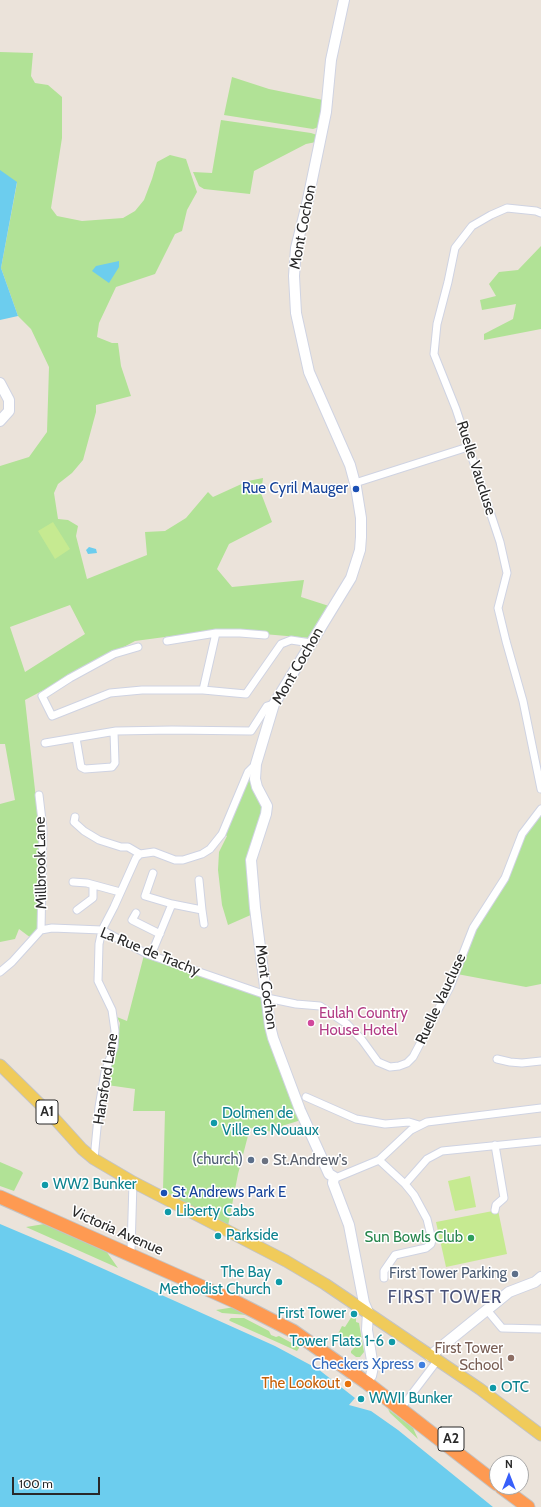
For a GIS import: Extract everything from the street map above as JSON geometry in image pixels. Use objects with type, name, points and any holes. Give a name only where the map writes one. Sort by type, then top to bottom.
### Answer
[{"type":"highway","name":"Victoria Avenue","points":[[0,1191],[251,1303],[295,1325],[337,1351],[489,1477]]},
{"type":"highway","name":"Victoria Avenue","points":[[0,1197],[254,1310],[293,1331],[405,1403],[489,1470]]},
{"type":"highway","points":[[512,1495],[528,1507]]},
{"type":"highway","points":[[521,1495],[537,1507]]},
{"type":"main road","name":"Mont Cochon","points":[[344,0],[331,60],[326,112],[308,204],[296,248],[294,276],[296,313],[309,372],[342,444],[355,483],[361,518],[360,550],[354,571],[274,704],[256,764],[255,779],[267,806],[266,814],[251,860],[255,908],[266,997],[273,1038],[295,1096],[329,1174],[334,1177],[333,1183],[349,1225],[364,1303],[368,1312],[367,1330],[373,1367],[369,1379]]},
{"type":"main road","points":[[0,383],[9,400],[9,411],[0,421]]},
{"type":"main road","name":"A1","points":[[0,1065],[82,1149],[94,1159],[133,1182],[286,1261],[368,1312],[480,1389],[541,1435]]},
{"type":"main road","points":[[433,1358],[509,1292],[536,1282],[541,1277]]},
{"type":"street","name":"Ruelle Vaucluse","points":[[541,213],[507,208],[472,226],[455,248],[437,324],[434,354],[456,408],[500,542],[507,573],[498,608],[523,701],[541,789]]},
{"type":"street","points":[[355,483],[468,447]]},
{"type":"street","points":[[203,690],[216,633]]},
{"type":"street","points":[[168,641],[216,633],[240,633],[265,636]]},
{"type":"street","points":[[138,647],[114,654],[70,678],[42,696],[52,716],[110,693],[142,690],[203,690],[246,694],[281,644],[291,640],[311,643]]},
{"type":"street","points":[[45,743],[114,732],[172,730],[251,731],[268,706],[274,704]]},
{"type":"street","points":[[76,738],[81,767],[85,769],[112,768],[115,763],[114,732]]},
{"type":"street","points":[[75,817],[74,822],[84,831],[99,840],[121,847],[128,847],[140,854],[154,852],[175,860],[183,860],[202,854],[210,849],[222,834],[248,772],[256,764]]},
{"type":"street","name":"Millbrook Lane","points":[[39,795],[43,829],[41,930]]},
{"type":"street","name":"Ruelle Vaucluse","points":[[266,997],[296,1004],[320,1006],[347,1024],[362,1040],[378,1062],[390,1067],[407,1063],[413,1058],[450,987],[473,928],[504,878],[522,834],[541,810]]},
{"type":"street","name":"Hansford Lane","points":[[94,1159],[99,1107],[105,1072],[114,1047],[115,1031],[112,1010],[98,981],[99,944],[102,930],[136,858],[140,854]]},
{"type":"street","points":[[141,904],[153,872]]},
{"type":"street","points":[[199,880],[204,924]]},
{"type":"street","points":[[73,882],[93,884],[120,892]]},
{"type":"street","points":[[77,910],[93,898],[93,884]]},
{"type":"street","points":[[145,896],[172,904],[202,910]]},
{"type":"street","points":[[151,955],[172,904]]},
{"type":"street","points":[[136,913],[132,920],[160,934]]},
{"type":"street","name":"La Rue de Trachy","points":[[41,930],[52,928],[102,930],[151,955],[266,997]]},
{"type":"street","points":[[0,972],[15,959],[41,930]]},
{"type":"street","points":[[497,1059],[522,1063],[541,1061]]},
{"type":"street","points":[[306,1097],[356,1119],[385,1124],[409,1122],[419,1125]]},
{"type":"street","points":[[334,1177],[338,1177],[379,1160],[402,1137],[419,1125],[427,1122],[449,1118],[541,1108]]},
{"type":"street","points":[[405,1184],[427,1159],[442,1151],[541,1141]]},
{"type":"street","points":[[495,1210],[496,1205],[504,1198],[496,1146]]},
{"type":"street","points":[[379,1160],[405,1184],[414,1195],[427,1219],[432,1240],[431,1244],[426,1248],[395,1255],[384,1271],[384,1278]]},
{"type":"street","points":[[131,1250],[133,1182]]},
{"type":"street","points":[[487,1310],[502,1328],[541,1329]]},
{"type":"street","points":[[405,1403],[433,1358]]},
{"type":"green space","points":[[0,52],[33,53],[31,76],[35,83],[48,85],[62,97],[62,138],[51,208],[57,216],[82,221],[123,218],[135,211],[144,200],[157,162],[170,155],[186,159],[197,192],[187,210],[182,231],[175,234],[155,274],[116,287],[99,323],[97,337],[112,343],[118,343],[121,366],[131,396],[96,405],[96,412],[83,460],[72,473],[58,484],[54,493],[58,519],[68,520],[78,526],[76,536],[87,579],[147,555],[145,532],[165,531],[186,518],[208,492],[213,497],[248,481],[263,478],[261,493],[272,522],[229,544],[217,569],[232,587],[304,580],[301,597],[329,606],[310,638],[217,630],[135,641],[25,700],[42,853],[39,928],[31,938],[19,929],[15,939],[0,942],[0,804],[15,800],[5,744],[0,744],[0,466],[29,457],[47,432],[49,367],[31,329],[18,316],[1,268],[17,183],[0,171]],"holes":[[[70,605],[85,634],[25,672],[10,627]]]},
{"type":"green space","points":[[232,77],[269,89],[323,100],[319,127],[313,129],[224,115]]},
{"type":"green space","points":[[221,120],[311,133],[317,135],[316,142],[306,144],[254,171],[250,194],[204,189],[199,186],[193,172],[212,173]]},
{"type":"green space","points":[[541,246],[541,329],[484,340],[484,334],[513,319],[516,304],[482,310],[480,300],[496,296],[489,284],[499,272],[518,270]]},
{"type":"green space","points":[[53,522],[70,549],[55,559],[38,531]]},
{"type":"green space","points":[[252,775],[263,809],[246,860],[253,914],[228,925],[222,905],[218,870],[219,852],[227,836],[224,834],[248,778]]},
{"type":"green space","points":[[541,813],[541,984],[526,987],[457,974],[475,928],[524,836]]},
{"type":"green space","name":"St.Andrew's","points":[[144,955],[263,997],[301,1120],[282,1126],[279,1133],[250,1128],[238,1174],[228,1226],[180,1201],[163,1190],[165,1111],[133,1111],[135,1089],[107,1085],[119,1030],[120,1023],[117,1017],[127,1021]]},
{"type":"green space","points":[[0,1162],[23,1173],[14,1191],[0,1186]]},
{"type":"green space","points":[[470,1176],[476,1207],[455,1211],[448,1181]]},
{"type":"green space","name":"Sun Bowls Club","points":[[498,1210],[507,1254],[446,1267],[436,1222]]},
{"type":"green space","points":[[44,1224],[106,1251],[118,1268],[26,1227]]},
{"type":"green space","points":[[235,1307],[248,1315],[222,1313],[216,1310]]},
{"type":"green space","points":[[352,1316],[356,1317],[356,1322],[359,1323],[364,1352],[360,1357],[356,1357],[351,1353],[357,1345],[353,1342],[354,1340],[351,1336],[343,1346],[336,1338],[342,1326],[345,1327]]},
{"type":"green space","points":[[231,1318],[244,1318],[269,1331],[271,1335],[276,1337],[279,1336],[299,1348],[297,1351],[230,1321],[229,1320]]},
{"type":"green space","points":[[388,1409],[413,1428],[418,1439],[390,1413]]},
{"type":"water","points":[[0,170],[17,182],[1,268],[18,316],[0,320]]},
{"type":"water","points":[[119,261],[119,267],[109,283],[92,271],[96,266]]},
{"type":"water","points":[[89,547],[96,549],[97,553],[88,554],[86,550]]},
{"type":"water","points":[[0,1224],[275,1346],[318,1369],[355,1398],[349,1405],[371,1411],[398,1430],[493,1507],[0,1507]]},
{"type":"place","name":"Rue Cyril Mauger","points":[[356,489]]},
{"type":"place","name":"Eulah Country House Hotel","points":[[311,1023]]},
{"type":"place","name":"Dolmen de Ville es Nouaux","points":[[214,1123]]},
{"type":"place","name":"(church)","points":[[251,1160]]},
{"type":"place","name":"St.Andrew's","points":[[265,1161]]},
{"type":"place","name":"WW2 Bunker","points":[[45,1185]]},
{"type":"place","name":"St Andrews Park E","points":[[164,1193]]},
{"type":"place","name":"Liberty Cabs","points":[[168,1212]]},
{"type":"place","name":"Parkside","points":[[218,1236]]},
{"type":"place","name":"Sun Bowls Club","points":[[471,1238]]},
{"type":"place","name":"First Tower Parking","points":[[515,1274]]},
{"type":"place","name":"The Bay Methodist Church","points":[[279,1282]]},
{"type":"place","name":"First Tower","points":[[354,1314]]},
{"type":"place","name":"Tower Flats 1-6","points":[[392,1342]]},
{"type":"place","name":"First Tower School","points":[[511,1358]]},
{"type":"place","name":"Checkers Xpress","points":[[422,1365]]},
{"type":"place","name":"The Lookout","points":[[348,1384]]},
{"type":"place","name":"OTC","points":[[493,1388]]},
{"type":"place","name":"WWII Bunker","points":[[361,1399]]},
{"type":"district","name":"FIRST TOWER","points":[[445,1298]]}]
